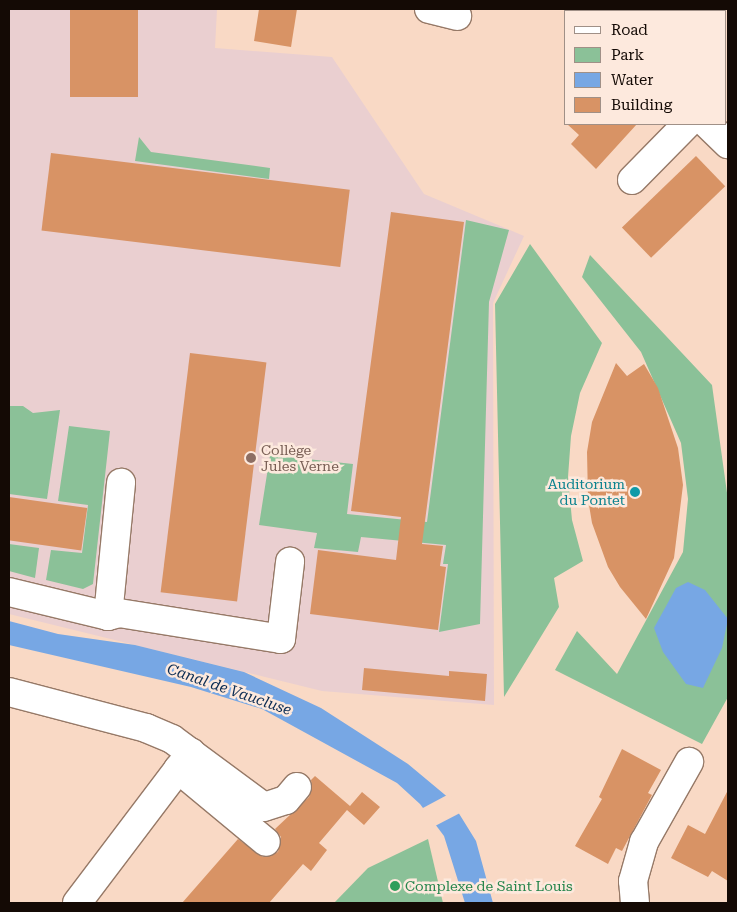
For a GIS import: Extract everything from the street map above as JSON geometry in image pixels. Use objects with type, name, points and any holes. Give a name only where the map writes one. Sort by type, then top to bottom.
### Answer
[{"type":"street","points":[[429,9],[457,16]]},
{"type":"street","points":[[632,180],[686,125]]},
{"type":"street","points":[[707,125],[728,144]]},
{"type":"street","points":[[108,616],[121,482]]},
{"type":"street","points":[[9,592],[108,616],[119,614],[281,638],[290,562]]},
{"type":"street","points":[[9,692],[146,728],[172,739],[184,761],[266,842]]},
{"type":"street","points":[[184,761],[264,807],[286,800],[296,787]]},
{"type":"street","points":[[77,903],[184,761]]},
{"type":"street","points":[[635,903],[632,882],[641,849],[689,762]]},
{"type":"shaded area","name":"Collège Jules Verne","points":[[9,9],[217,9],[215,48],[332,57],[424,194],[524,236],[493,303],[494,705],[322,691],[9,614]]},
{"type":"green space","points":[[139,137],[151,152],[270,168],[269,179],[135,161]]},
{"type":"green space","points":[[466,220],[509,230],[489,302],[480,624],[439,632],[448,564],[443,564],[446,545],[361,537],[358,552],[314,548],[317,533],[259,525],[270,455],[353,464],[347,514],[427,522]]},
{"type":"green space","points":[[530,244],[602,343],[580,393],[571,436],[568,477],[572,520],[583,561],[554,578],[559,607],[504,697],[495,304]]},
{"type":"green space","points":[[590,255],[712,385],[728,500],[728,697],[702,744],[555,670],[577,631],[617,674],[683,552],[688,499],[681,443],[641,352],[582,277]]},
{"type":"green space","points":[[9,406],[23,406],[33,413],[60,410],[47,499],[9,494]]},
{"type":"green space","points":[[69,426],[110,431],[93,584],[83,589],[46,580],[51,550],[82,553],[88,505],[58,501]]},
{"type":"green space","points":[[9,544],[39,548],[35,578],[9,571]]},
{"type":"green space","name":"Complexe de Saint Louis","points":[[428,839],[443,903],[334,903],[368,868]]},
{"type":"water","points":[[688,582],[705,590],[728,619],[722,648],[703,688],[686,684],[663,652],[654,628],[676,588]]},
{"type":"water","name":"Canal de Vaucluse","points":[[9,621],[58,634],[135,645],[244,672],[321,708],[408,764],[450,799],[476,841],[493,903],[465,903],[444,836],[420,804],[397,783],[262,709],[191,687],[9,645]]},
{"type":"pier","points":[[449,794],[462,812],[435,826],[421,809]]},
{"type":"building","points":[[70,9],[138,9],[138,97],[70,97]]},
{"type":"building","points":[[259,9],[297,9],[291,47],[254,41]]},
{"type":"building","points":[[568,125],[636,125],[596,169],[571,144],[579,135]]},
{"type":"building","points":[[51,153],[350,190],[340,267],[41,230]]},
{"type":"building","points":[[696,156],[725,186],[651,258],[622,228]]},
{"type":"building","points":[[391,212],[464,222],[422,544],[443,546],[440,566],[446,567],[438,630],[310,614],[318,550],[396,560],[401,517],[351,511]]},
{"type":"building","points":[[190,353],[266,362],[237,602],[161,592]]},
{"type":"building","name":"Auditorium du Pontet","points":[[616,363],[627,376],[644,364],[658,388],[678,448],[683,485],[674,558],[646,619],[620,587],[608,567],[592,523],[588,499],[587,452],[592,422]]},
{"type":"building","points":[[9,497],[87,508],[81,551],[9,540]]},
{"type":"building","points":[[364,668],[449,676],[449,671],[487,674],[485,701],[362,690]]},
{"type":"building","points":[[622,749],[661,770],[648,793],[652,795],[622,851],[616,848],[608,864],[575,846],[602,799],[599,797]]},
{"type":"building","points":[[315,776],[350,806],[362,792],[380,807],[364,825],[347,810],[319,843],[327,850],[311,871],[303,864],[269,903],[182,903],[238,839],[263,857],[278,852],[281,837],[275,829],[309,797],[312,789],[311,780]]},
{"type":"building","points":[[728,790],[728,881],[712,871],[708,877],[671,858],[688,825],[705,834]]},
{"type":"place","name":"Collège Jules Verne","points":[[251,458]]},
{"type":"place","name":"Auditorium du Pontet","points":[[635,492]]},
{"type":"place","name":"Complexe de Saint Louis","points":[[395,886]]}]
